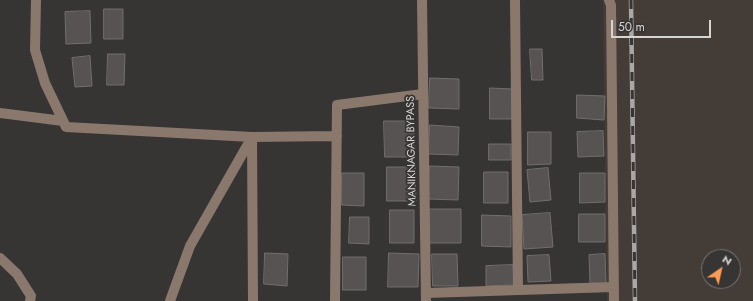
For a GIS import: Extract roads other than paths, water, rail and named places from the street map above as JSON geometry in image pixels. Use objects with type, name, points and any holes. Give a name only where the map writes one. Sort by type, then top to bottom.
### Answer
[{"type":"street","points":[[36,0],[35,50],[45,83],[66,127],[252,137],[337,136]]},
{"type":"street","name":"MANIKNAGAR BYPASS","points":[[422,0],[426,297]]},
{"type":"street","points":[[515,0],[518,290]]},
{"type":"street","points":[[609,0],[611,5],[614,301]]},
{"type":"street","points":[[335,301],[337,105],[423,94]]},
{"type":"street","points":[[0,113],[63,121]]},
{"type":"street","points":[[170,301],[190,246],[252,137]]},
{"type":"street","points":[[252,137],[253,301]]},
{"type":"street","points":[[0,258],[17,274],[31,296],[30,301]]},
{"type":"street","points":[[426,297],[518,290],[613,287]]},
{"type":"railway","points":[[631,0],[635,301]]}]
